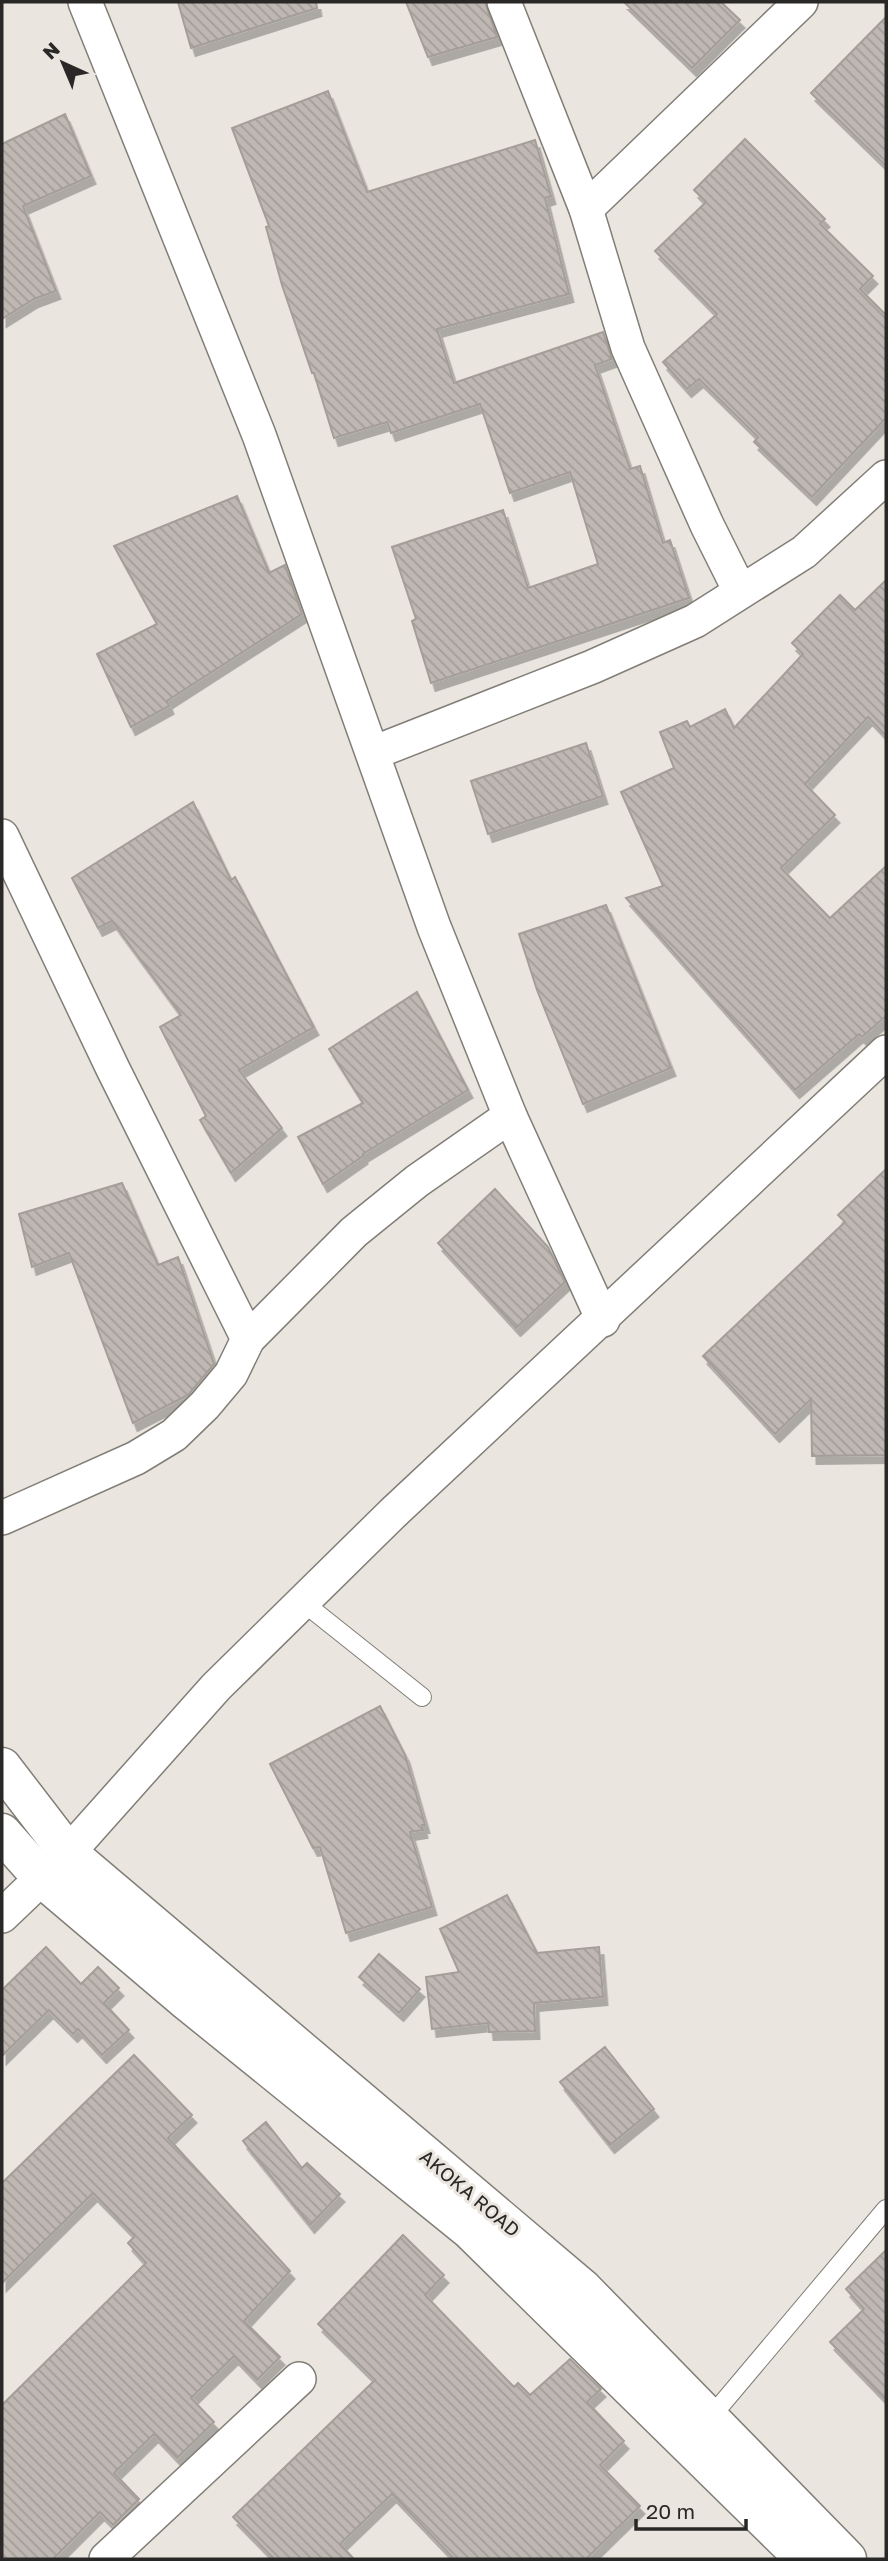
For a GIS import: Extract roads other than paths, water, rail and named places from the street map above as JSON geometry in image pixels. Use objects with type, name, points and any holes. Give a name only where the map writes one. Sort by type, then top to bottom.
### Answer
[{"type":"main road","points":[[7,1775],[55,1865]]},
{"type":"main road","points":[[2,1833],[55,1865],[187,2001],[470,2230],[805,2559]]},
{"type":"main road","name":"AKOKA ROAD","points":[[55,1865],[583,2289],[847,2559]]},
{"type":"street","points":[[85,2],[259,435],[435,927],[510,1116],[603,1320]]},
{"type":"street","points":[[504,2],[586,209],[628,348],[707,525],[740,591]]},
{"type":"street","points":[[586,209],[801,2]]},
{"type":"street","points":[[373,753],[603,662],[695,621],[804,552],[886,477]]},
{"type":"street","points":[[2,836],[113,1069],[248,1339]]},
{"type":"street","points":[[2,1916],[55,1865],[216,1687],[393,1513],[603,1320],[886,1052]]},
{"type":"street","points":[[2,1518],[136,1458],[174,1435],[205,1405],[231,1374],[248,1339],[354,1232],[417,1181],[510,1116]]},
{"type":"street","points":[[106,2559],[299,2379]]},
{"type":"lane","points":[[304,1603],[422,1697]]},
{"type":"lane","points":[[710,2418],[886,2209]]}]
